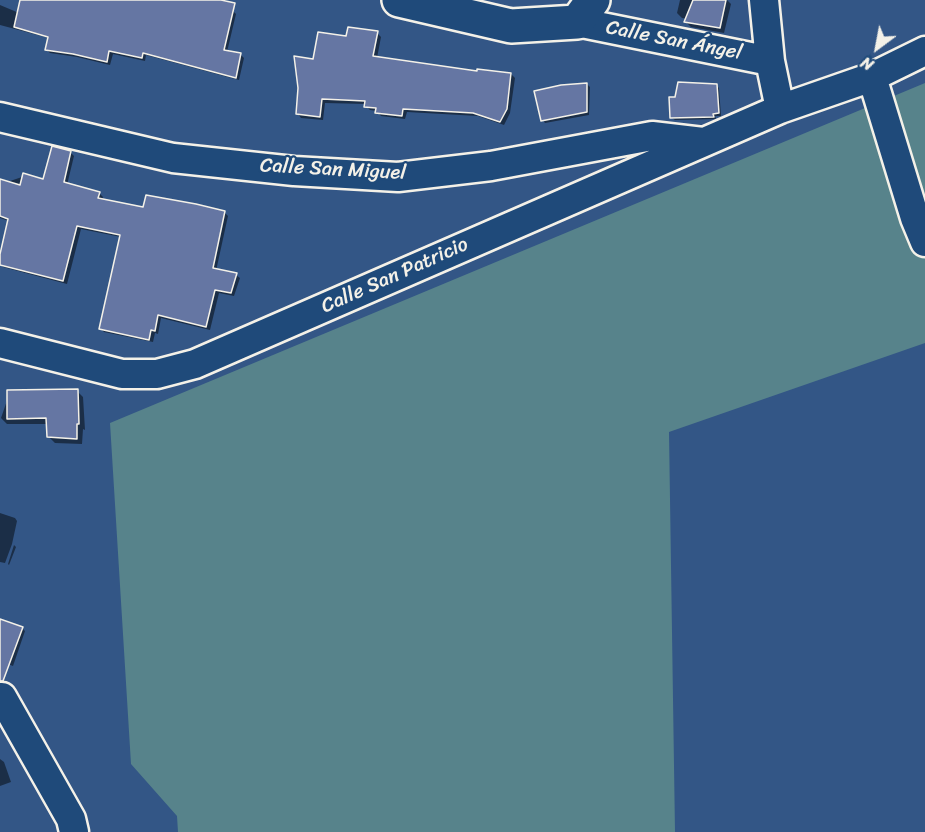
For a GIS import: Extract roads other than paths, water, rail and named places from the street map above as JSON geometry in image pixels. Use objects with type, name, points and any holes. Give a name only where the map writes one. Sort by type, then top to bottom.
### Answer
[{"type":"street","points":[[399,0],[511,26],[585,11]]},
{"type":"street","points":[[764,0],[770,61],[780,109]]},
{"type":"street","name":"Calle San Ángel","points":[[585,11],[770,61]]},
{"type":"street","name":"Calle San Patricio","points":[[0,343],[122,374],[157,374],[195,364],[780,109],[872,77],[925,51]]},
{"type":"street","points":[[872,77],[915,218],[925,242]]},
{"type":"street","name":"Calle San Miguel","points":[[0,117],[173,158],[294,171],[398,177],[491,166],[652,136],[704,142]]},
{"type":"street","points":[[2,697],[72,819],[74,832]]}]
